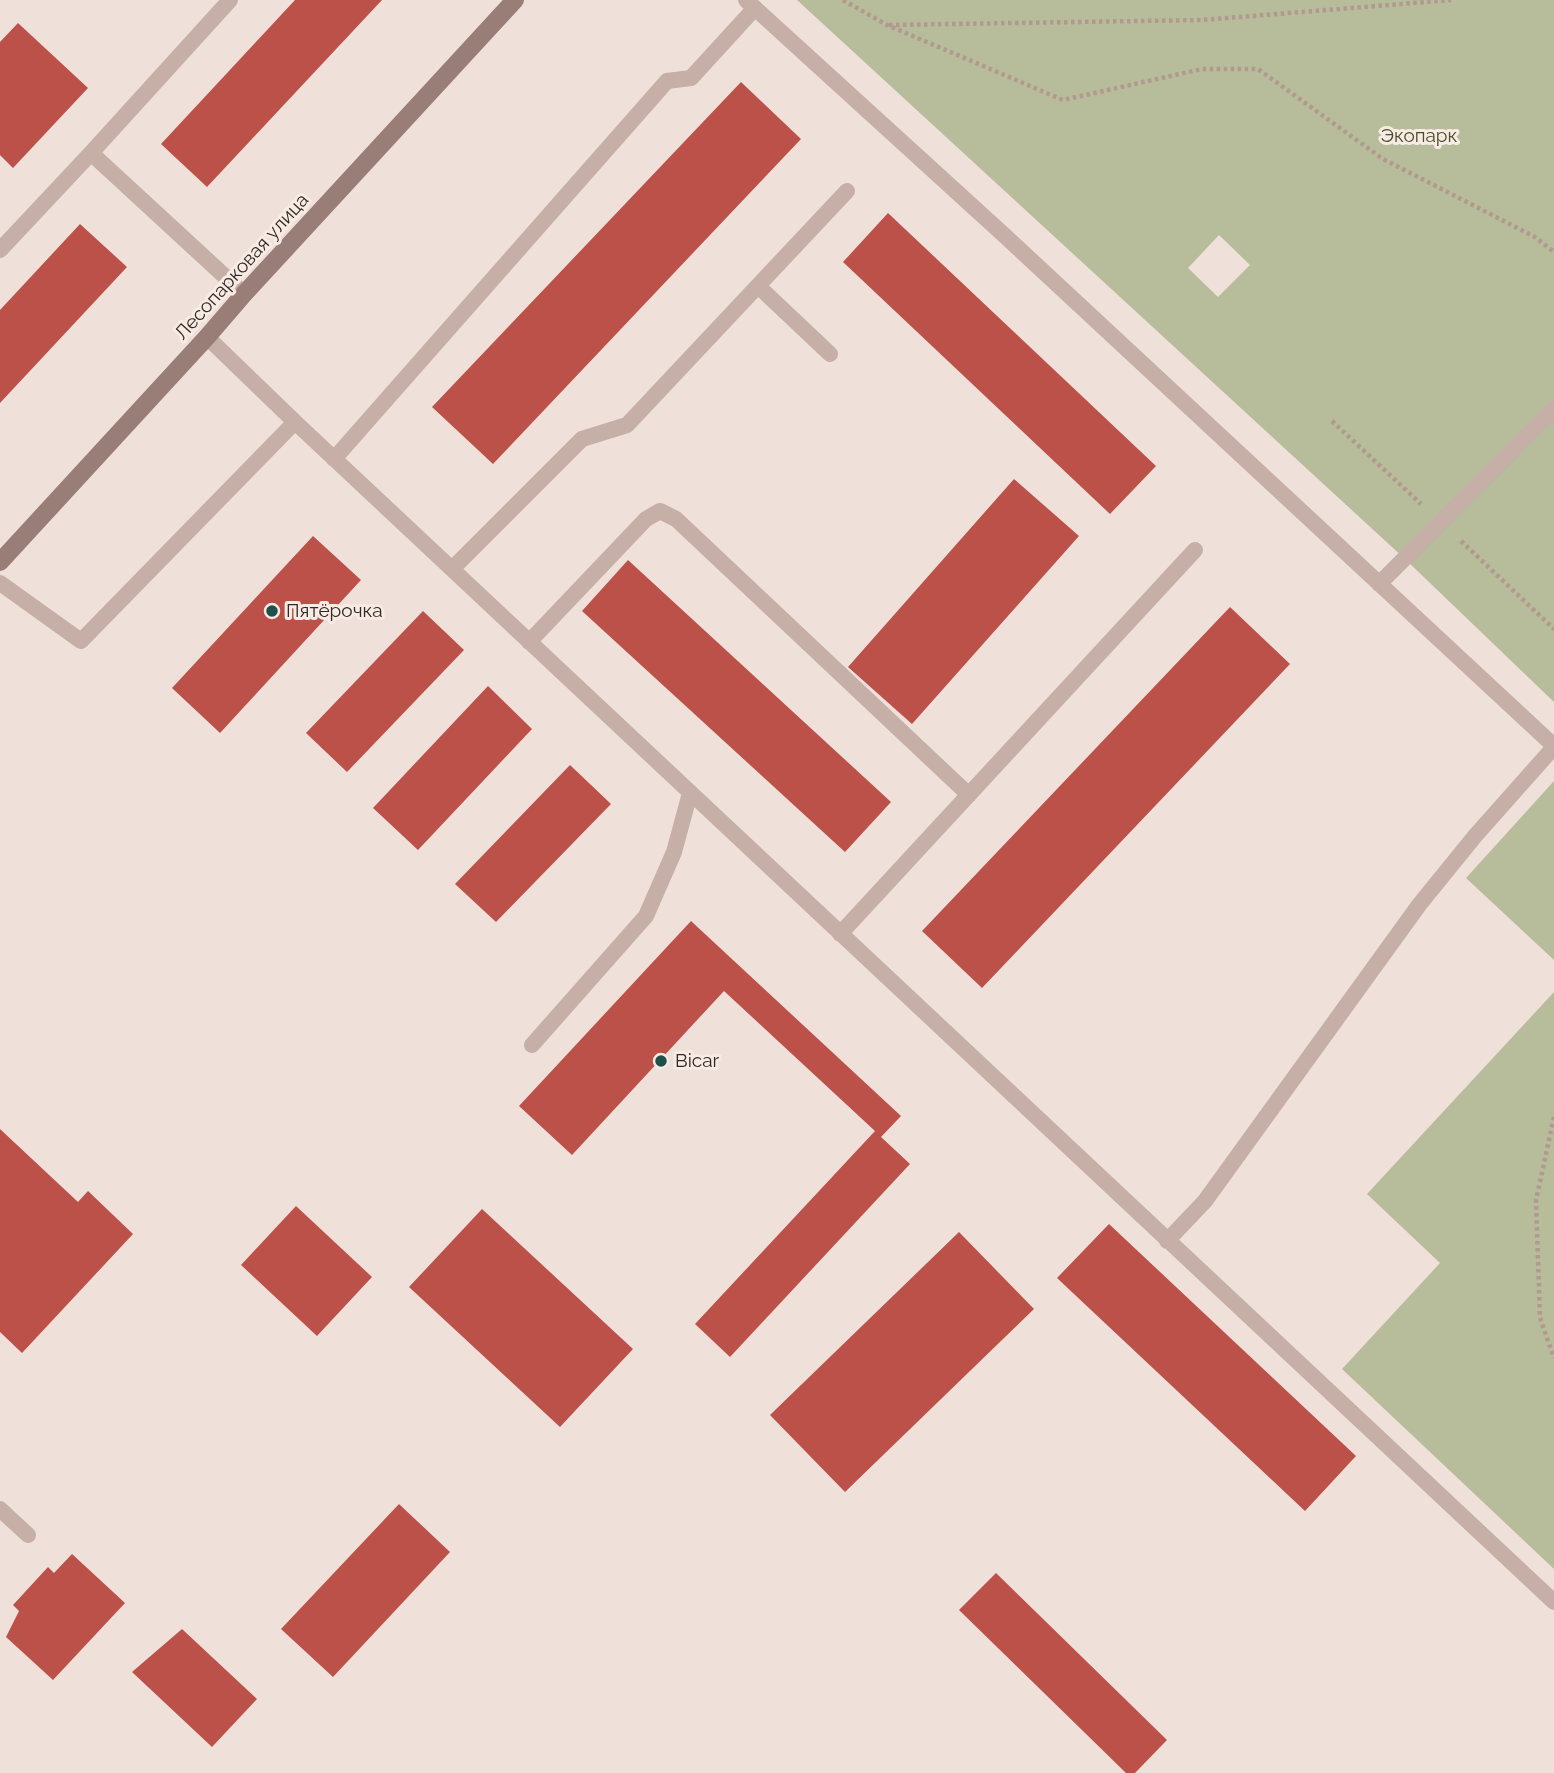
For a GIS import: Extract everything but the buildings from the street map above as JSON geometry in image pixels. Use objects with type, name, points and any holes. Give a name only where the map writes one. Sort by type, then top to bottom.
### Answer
[{"type":"main road","name":"Лесопарковая улица","points":[[0,562],[515,0]]},
{"type":"lane","points":[[0,250],[230,0]]},
{"type":"lane","points":[[334,458],[667,81],[691,78],[750,4],[1004,235],[1554,747],[1475,836],[1419,905],[1205,1201],[1167,1241]]},
{"type":"lane","points":[[91,153],[244,293]]},
{"type":"lane","points":[[452,569],[582,439],[627,425],[847,191]]},
{"type":"lane","points":[[758,286],[830,355]]},
{"type":"lane","points":[[207,337],[1554,1602]]},
{"type":"lane","points":[[1379,584],[1554,410]]},
{"type":"lane","points":[[0,583],[81,641],[295,422]]},
{"type":"lane","points":[[529,642],[646,519],[660,511],[676,519],[970,794]]},
{"type":"lane","points":[[841,934],[1195,551]]},
{"type":"lane","points":[[532,1045],[646,916],[674,852],[690,793]]},
{"type":"lane","points":[[0,1509],[28,1535]]},
{"type":"path","points":[[843,0],[887,25],[1063,100],[1202,69],[1258,69],[1383,159],[1535,237],[1554,252]]},
{"type":"path","points":[[887,25],[1202,20],[1451,0]]},
{"type":"path","points":[[1554,1117],[1536,1200],[1540,1318],[1554,1358]]},
{"type":"green space","name":"Экопарк","points":[[797,0],[1554,0],[1554,702],[1405,559]],"holes":[[[1219,235],[1250,265],[1218,297],[1188,268]]]},
{"type":"green space","points":[[1554,781],[1554,960],[1466,878]]},
{"type":"green space","points":[[1554,992],[1554,1569],[1342,1369],[1440,1263],[1367,1194]]},
{"type":"place","name":"Пятёрочка","points":[[272,611]]},
{"type":"place","name":"Bicar","points":[[661,1061]]}]
